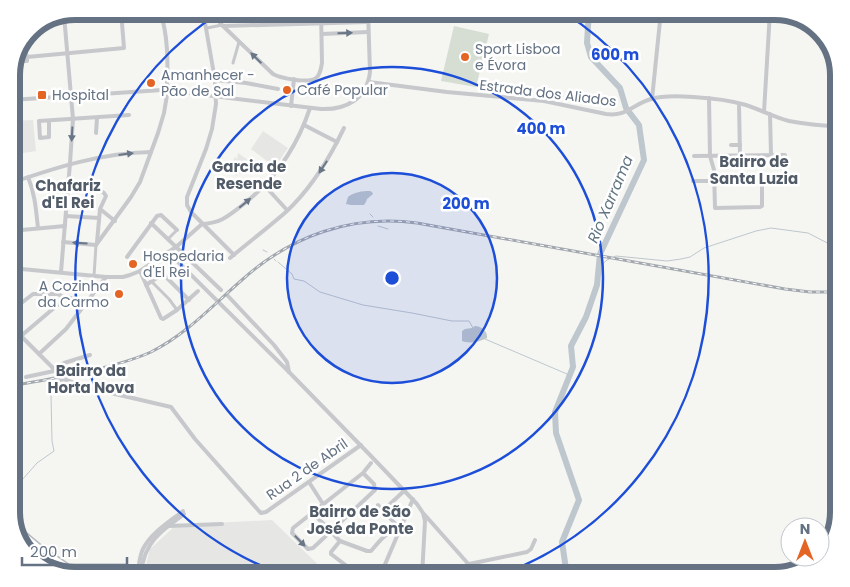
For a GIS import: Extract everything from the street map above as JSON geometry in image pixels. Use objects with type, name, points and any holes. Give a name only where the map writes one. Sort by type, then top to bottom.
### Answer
[{"type":"main road","points":[[25,536],[65,566]]},
{"type":"main road","points":[[62,564],[68,567]]},
{"type":"street","points":[[27,57],[124,48],[122,20]]},
{"type":"street","points":[[162,20],[166,36],[167,85],[172,91]]},
{"type":"street","points":[[205,20],[215,80],[216,104],[212,129],[206,149],[186,201],[188,209],[232,256],[287,210],[306,190],[323,168],[344,128]]},
{"type":"street","points":[[218,20],[275,76],[310,80],[314,80],[318,75],[322,64],[322,20]]},
{"type":"street","points":[[652,99],[660,20]]},
{"type":"street","points":[[764,112],[769,20]]},
{"type":"street","points":[[61,272],[73,119],[65,21]]},
{"type":"street","points":[[96,245],[140,182],[162,120],[167,95],[172,91],[330,109],[340,108],[357,99],[369,82],[368,22],[207,28]]},
{"type":"street","points":[[322,34],[368,32]]},
{"type":"street","points":[[232,63],[240,42]]},
{"type":"street","points":[[291,106],[294,79]]},
{"type":"street","points":[[215,80],[278,89]]},
{"type":"street","name":"Estrada dos Aliados","points":[[369,82],[447,92],[544,101],[615,115],[625,113],[642,102],[660,97],[709,98],[739,104],[798,122],[830,125]]},
{"type":"street","points":[[20,99],[162,90],[167,85]]},
{"type":"street","points":[[162,90],[167,95]]},
{"type":"street","points":[[694,181],[714,180],[759,181],[762,183],[763,203],[760,207],[715,208],[714,180],[714,170],[710,156],[709,98]]},
{"type":"street","points":[[739,104],[740,155]]},
{"type":"street","points":[[20,269],[106,277],[123,277],[140,271],[176,247],[202,224],[211,224],[222,220],[265,186],[282,163],[304,125],[310,108]]},
{"type":"street","points":[[770,114],[771,155]]},
{"type":"street","points":[[49,121],[49,137],[40,138],[39,121],[129,115]]},
{"type":"street","points":[[96,133],[97,118]]},
{"type":"street","points":[[304,125],[337,142]]},
{"type":"street","points":[[731,145],[740,145]]},
{"type":"street","points":[[20,180],[97,157],[151,152]]},
{"type":"street","points":[[694,156],[785,155]]},
{"type":"street","points":[[28,177],[36,201],[38,228]]},
{"type":"street","points":[[265,186],[287,210]]},
{"type":"street","points":[[94,187],[106,196],[100,209],[94,276]]},
{"type":"street","points":[[100,209],[115,220]]},
{"type":"street","points":[[127,257],[157,216],[161,215],[177,230],[168,239]]},
{"type":"street","points":[[66,216],[99,218]]},
{"type":"street","points":[[152,223],[221,290]]},
{"type":"street","points":[[20,230],[65,226]]},
{"type":"street","points":[[64,242],[96,245]]},
{"type":"street","points":[[168,252],[405,490],[472,567]]},
{"type":"street","points":[[140,271],[161,318],[164,319],[177,310],[198,291]]},
{"type":"street","points":[[146,285],[164,275],[189,300]]},
{"type":"street","points":[[39,354],[57,339],[106,277]]},
{"type":"street","points":[[152,282],[177,310]]},
{"type":"street","points":[[20,304],[33,294],[58,294],[71,298]]},
{"type":"street","points":[[228,296],[274,345],[287,362],[288,372]]},
{"type":"street","points":[[54,371],[21,336],[61,302],[63,297]]},
{"type":"street","points":[[26,377],[54,371],[64,363],[90,355]]},
{"type":"street","name":"Rua 2 de Abril","points":[[53,382],[67,380],[85,387],[171,407],[195,439],[261,513],[266,512],[361,445]]},
{"type":"street","points":[[363,473],[374,484],[375,490],[313,548],[308,549],[292,533],[293,528],[363,473],[371,463],[370,454]]},
{"type":"street","points":[[371,463],[379,464]]},
{"type":"street","points":[[309,482],[323,504]]},
{"type":"street","points":[[389,505],[405,490]]},
{"type":"street","points":[[384,567],[413,499]]},
{"type":"street","points":[[378,506],[400,529]]},
{"type":"street","points":[[312,512],[340,542],[369,551],[386,534],[400,529]]},
{"type":"street","points":[[140,567],[143,550],[149,540],[163,526],[184,513],[160,534],[148,548],[141,567]]},
{"type":"street","points":[[422,567],[425,526],[423,513]]},
{"type":"street","points":[[163,526],[222,524]]},
{"type":"street","points":[[469,564],[527,552],[531,549],[535,540]]},
{"type":"street","points":[[340,542],[331,554],[348,567]]},
{"type":"shaded area","name":"Sport Lisboa e Évora","points":[[454,26],[489,34],[476,87],[441,81]]},
{"type":"shaded area","points":[[33,120],[36,151],[20,154],[20,121]]},
{"type":"shaded area","points":[[263,131],[288,148],[275,167],[251,149]]},
{"type":"shaded area","points":[[238,153],[251,162],[245,174],[238,174],[237,176],[227,170],[236,156],[237,159]]},
{"type":"shaded area","points":[[370,191],[373,194],[364,205],[346,204],[350,195]]},
{"type":"shaded area","points":[[475,326],[484,329],[487,338],[474,342],[462,341],[462,331]]},
{"type":"shaded area","points":[[272,520],[321,567],[145,567],[150,549],[176,525]]},
{"type":"waterway","name":"Rio Xarrama","points":[[566,567],[562,542],[579,500],[556,433],[555,412],[573,367],[571,346],[586,317],[597,285],[600,254],[644,160],[639,125],[626,108],[620,88],[591,57],[587,43],[588,20]]},
{"type":"waterway","points":[[370,214],[373,217]]},
{"type":"waterway","points":[[378,226],[388,229]]},
{"type":"waterway","points":[[598,268],[607,260],[616,256],[667,261],[690,257],[704,248],[771,228],[808,233],[830,244]]},
{"type":"waterway","points":[[263,250],[267,252]]},
{"type":"waterway","points":[[278,262],[292,274],[294,279],[304,281],[320,292],[363,305],[452,321],[469,321],[473,328]]},
{"type":"waterway","points":[[485,339],[567,374],[569,378]]},
{"type":"waterway","points":[[20,492],[22,480],[37,463],[54,451],[51,395]]},
{"type":"railway","points":[[20,384],[105,367],[151,352],[188,328],[243,279],[281,251],[302,240],[324,232],[346,225],[369,222],[417,223],[785,289],[830,292]]},
{"type":"place","name":"Sport Lisboa e Évora","points":[[465,57]]},
{"type":"place","name":"Amanhecer - Pão de Sal","points":[[151,83]]},
{"type":"place","name":"Café Popular","points":[[287,90]]},
{"type":"place","name":"Hospital","points":[[42,95]]},
{"type":"place","name":"Hospedaria d'El Rei","points":[[133,264]]},
{"type":"place","name":"A Cozinha da Carmo","points":[[119,294]]},
{"type":"district","name":"Bairro de Santa Luzia","points":[[754,170]]},
{"type":"district","name":"Garcia de Resende","points":[[249,174]]},
{"type":"district","name":"Chafariz d'El Rei","points":[[68,194]]},
{"type":"district","name":"Bairro da Horta Nova","points":[[91,378]]},
{"type":"district","name":"Bairro de São José da Ponte","points":[[360,520]]}]
